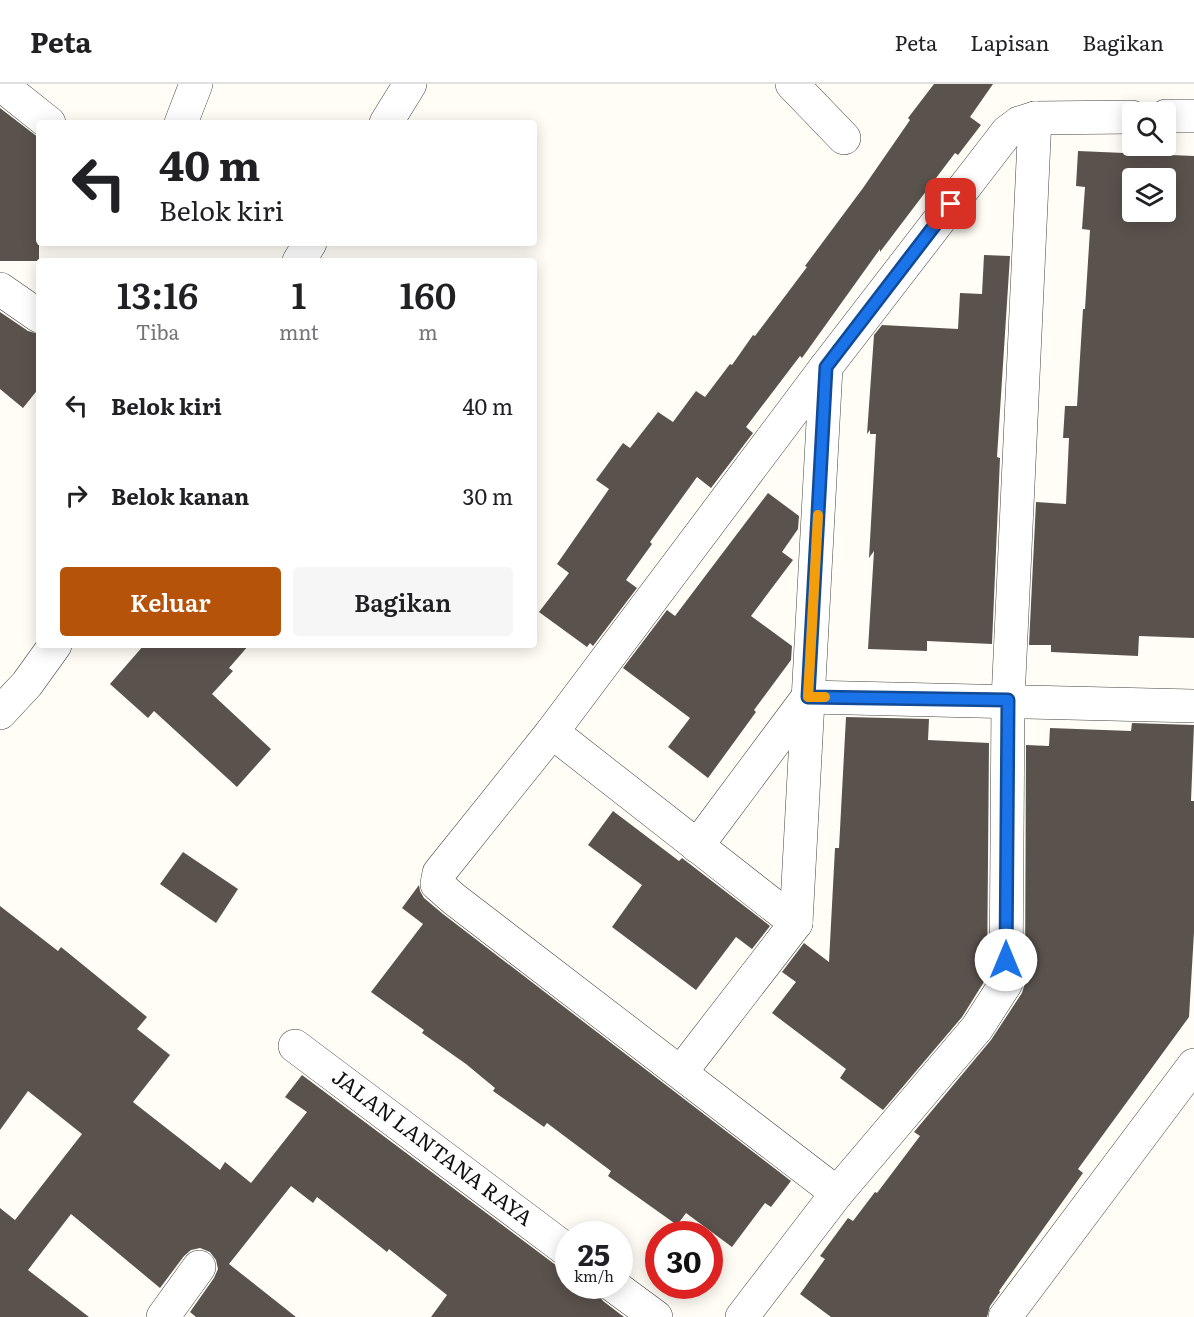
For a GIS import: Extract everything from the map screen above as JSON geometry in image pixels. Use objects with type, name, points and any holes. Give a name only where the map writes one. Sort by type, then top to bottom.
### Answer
[{"type":"street","points":[[182,120],[196,84]]},
{"type":"street","points":[[388,120],[410,84]]},
{"type":"street","points":[[792,84],[844,138]]},
{"type":"street","points":[[18,90],[46,120]]},
{"type":"street","points":[[1176,116],[1194,116]]},
{"type":"street","points":[[837,1193],[454,899],[438,884],[439,873],[552,732],[826,367],[1007,132],[1019,123],[1035,118],[1122,117]]},
{"type":"street","points":[[742,1317],[837,1193],[976,1028],[1006,983],[1008,700],[1035,118]]},
{"type":"street","points":[[0,289],[36,314]]},
{"type":"street","points":[[681,1072],[796,923],[826,367]]},
{"type":"street","points":[[0,713],[27,684],[53,648]]},
{"type":"street","points":[[808,697],[1194,706]]},
{"type":"street","points":[[697,846],[808,697]]},
{"type":"street","points":[[552,732],[796,923]]},
{"type":"street","name":"JALAN LANTANA RAYA","points":[[295,1046],[555,1241]]},
{"type":"street","points":[[1005,1317],[1194,1065]]},
{"type":"street","points":[[163,1317],[199,1267]]},
{"type":"street","points":[[632,1299],[656,1317]]},
{"type":"building","points":[[934,84],[993,84],[970,117],[981,125],[958,155],[955,153],[880,252],[880,249],[802,358],[800,356],[746,427],[753,433],[711,488],[697,477],[650,542],[652,544],[626,580],[637,588],[593,646],[590,643],[587,647],[539,612],[569,573],[557,564],[609,489],[596,480],[623,443],[630,448],[658,412],[673,422],[696,391],[705,397],[807,267],[805,266],[863,188],[910,120],[908,118]]},
{"type":"building","points":[[0,108],[36,136],[36,246],[39,246],[39,258],[36,258],[36,261],[0,261]]},
{"type":"building","points":[[1078,151],[1122,153],[1122,156],[1194,156],[1194,638],[1139,636],[1138,656],[1051,652],[1051,645],[1029,645],[1036,502],[1066,504],[1069,438],[1063,438],[1065,406],[1077,406],[1090,230],[1082,229],[1085,187],[1076,186]]},
{"type":"building","points":[[984,255],[1010,256],[997,457],[1000,458],[992,644],[927,641],[927,651],[868,649],[874,551],[869,558],[876,434],[870,434],[870,430],[867,434],[874,335],[882,325],[958,329],[960,293],[982,294]]},
{"type":"building","points":[[0,312],[28,331],[36,333],[36,392],[23,408],[0,389]]},
{"type":"building","points":[[768,493],[799,516],[798,529],[782,552],[793,560],[751,616],[792,646],[791,660],[708,778],[668,747],[690,718],[623,668],[667,610],[675,616]]},
{"type":"building","points":[[141,648],[246,648],[229,668],[233,671],[212,694],[271,749],[237,787],[154,711],[148,718],[110,684]]},
{"type":"building","points":[[846,717],[929,719],[928,740],[989,743],[987,977],[962,1017],[883,1110],[840,1078],[846,1069],[772,1013],[796,982],[782,972],[804,943],[829,962],[835,848],[839,848]]},
{"type":"building","points":[[1132,723],[1194,725],[1191,801],[1194,801],[1194,932],[1189,1017],[1078,1169],[1083,1173],[999,1291],[990,1306],[987,1317],[831,1317],[800,1294],[825,1259],[820,1256],[848,1218],[853,1221],[875,1192],[877,1193],[920,1136],[914,1132],[991,1040],[1022,993],[1025,983],[1026,745],[1049,746],[1050,728],[1131,731]]},
{"type":"building","points":[[613,811],[679,861],[682,858],[770,926],[752,949],[736,937],[696,990],[612,927],[642,885],[588,845]]},
{"type":"building","points":[[183,852],[238,889],[216,923],[160,884]]},
{"type":"building","points":[[419,885],[424,898],[443,914],[791,1181],[771,1207],[765,1203],[732,1247],[723,1240],[723,1221],[697,1221],[686,1213],[680,1221],[671,1221],[608,1176],[611,1171],[547,1123],[544,1127],[493,1091],[495,1088],[466,1064],[422,1033],[424,1030],[371,992],[423,924],[402,908]]},
{"type":"building","points":[[0,906],[58,951],[61,947],[147,1017],[137,1029],[170,1055],[133,1102],[220,1170],[225,1162],[251,1183],[307,1112],[285,1097],[302,1075],[555,1265],[555,1299],[602,1299],[624,1317],[431,1317],[447,1295],[389,1249],[387,1252],[317,1197],[313,1203],[291,1186],[229,1264],[296,1317],[196,1317],[190,1312],[218,1269],[216,1260],[210,1252],[200,1248],[191,1250],[160,1288],[71,1214],[28,1270],[89,1317],[0,1317],[0,1208],[15,1220],[82,1134],[28,1091],[0,1130]]},
{"type":"slow traffic","points":[[818,515],[808,697],[825,697]]},
{"type":"route","points":[[951,204],[826,367],[808,697],[1008,700],[1006,960]]}]
